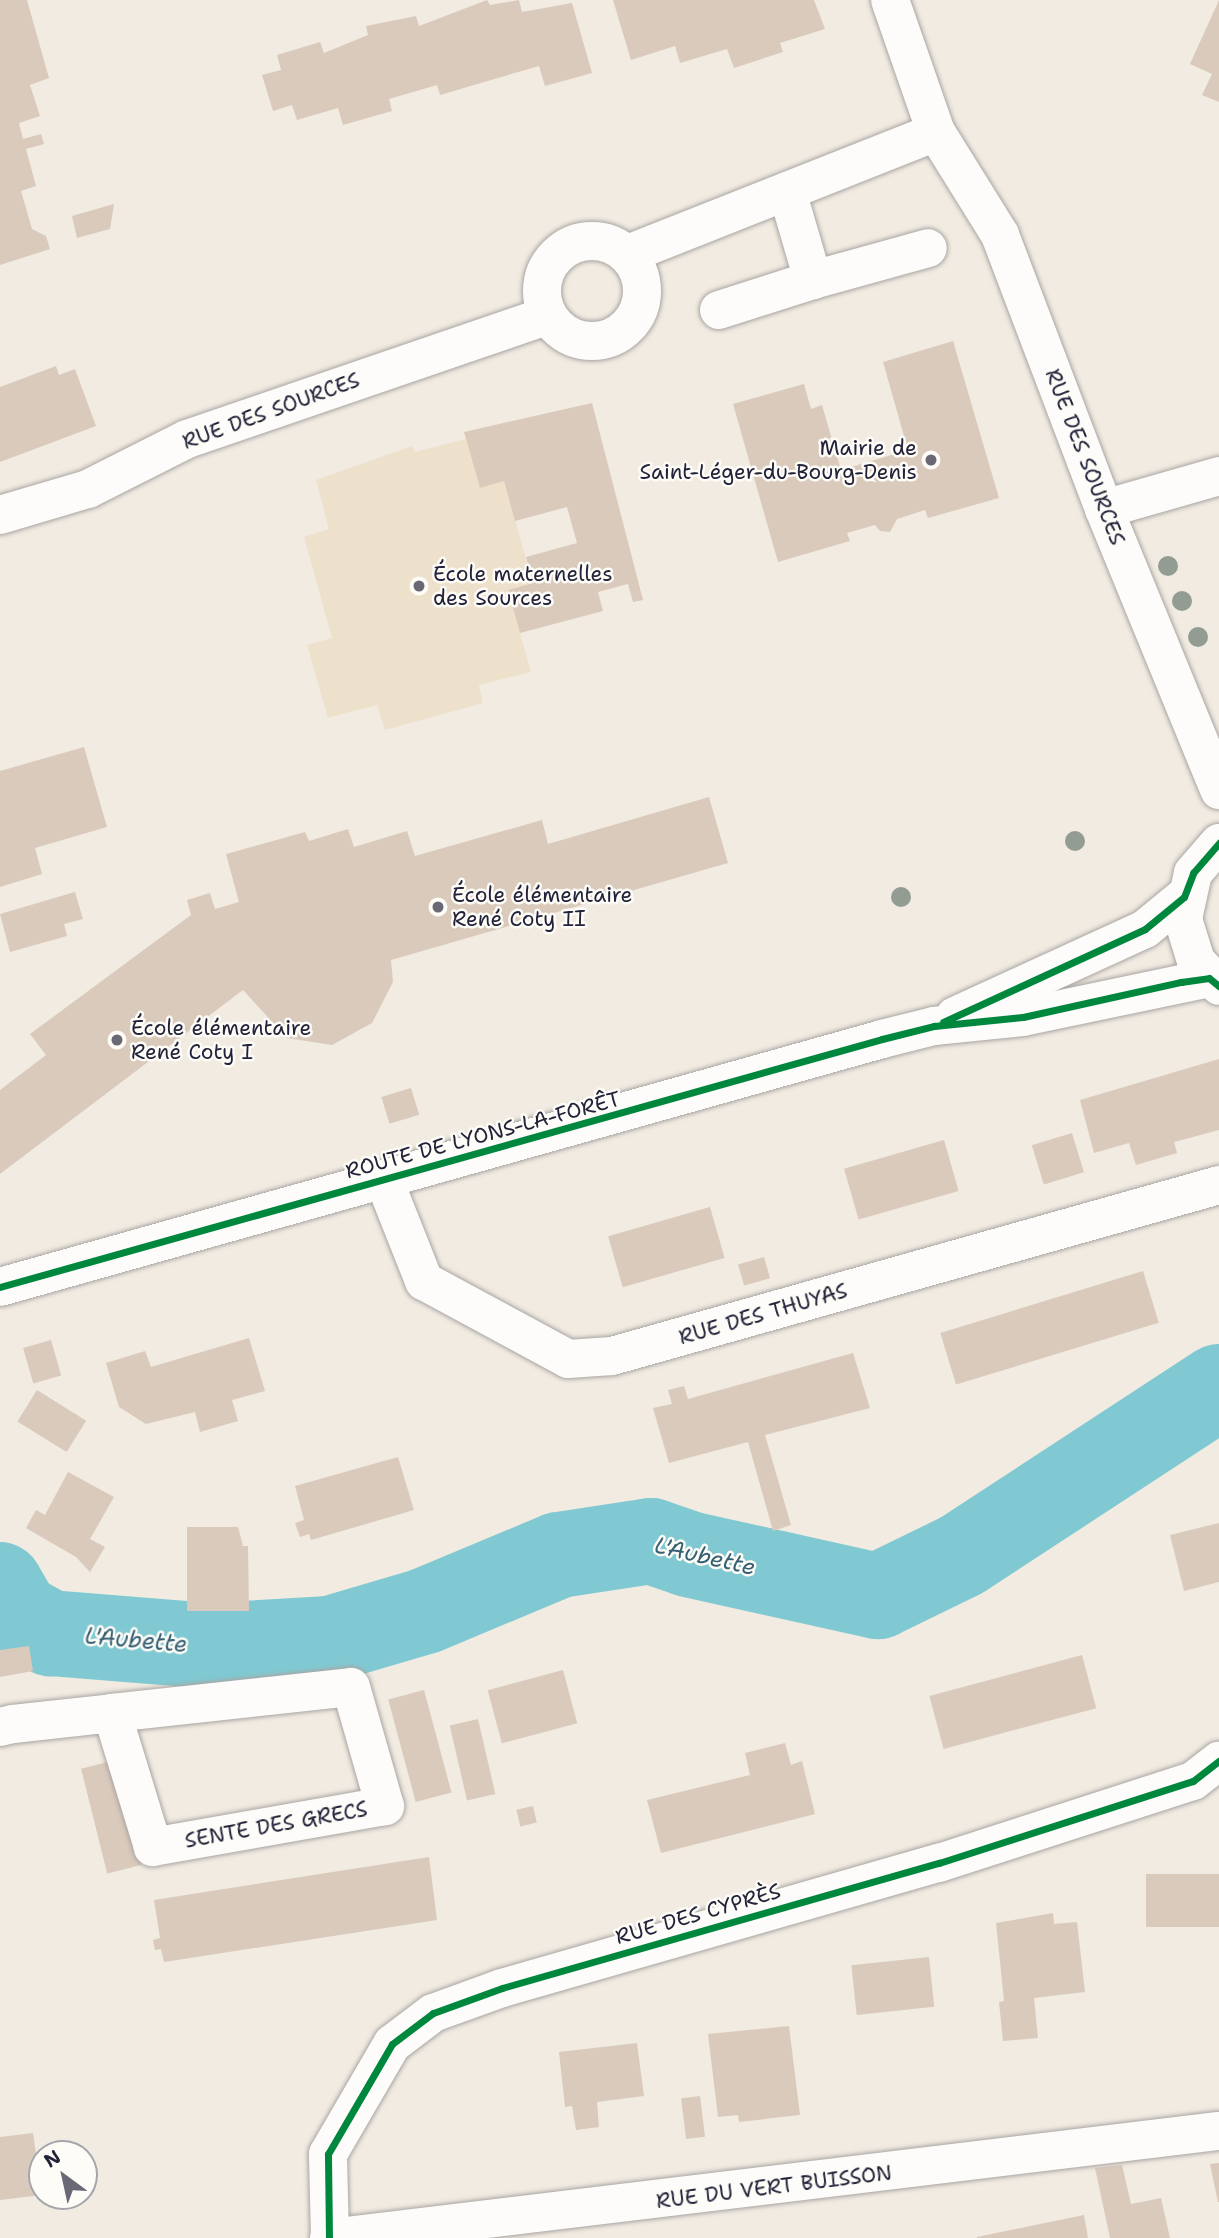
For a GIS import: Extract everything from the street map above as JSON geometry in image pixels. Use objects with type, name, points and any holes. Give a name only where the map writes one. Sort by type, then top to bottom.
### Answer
[{"type":"street","name":"RUE DES SOURCES","points":[[890,0],[936,132],[1000,235],[1104,509],[1219,790]]},
{"type":"street","points":[[628,254],[936,132]]},
{"type":"street","points":[[787,191],[813,280]]},
{"type":"street","points":[[599,240],[628,254],[643,279],[640,311],[612,339],[583,342],[561,332],[547,316],[543,278],[553,257],[570,244],[599,240]]},
{"type":"street","points":[[719,310],[928,248]]},
{"type":"street","name":"RUE DES SOURCES","points":[[0,515],[88,489],[187,439],[547,316]]},
{"type":"street","points":[[1104,509],[1219,476]]},
{"type":"street","points":[[1214,982],[1186,941],[1184,897],[1193,873],[1219,843]]},
{"type":"street","name":"ROUTE DE LYONS-LA-FORÊT","points":[[0,1287],[934,1026],[1145,929],[1184,897]]},
{"type":"street","name":"ROUTE DE LYONS-LA-FORÊT","points":[[934,1026],[1023,1017],[1214,982]]},
{"type":"street","name":"RUE DES THUYAS","points":[[384,1180],[424,1281],[568,1359],[612,1356],[1219,1185]]},
{"type":"street","name":"SENTE DES GRECS","points":[[0,1727],[112,1713],[351,1687],[385,1806],[153,1847],[112,1713]]},
{"type":"street","name":"RUE DES CYPRÈS","points":[[330,2238],[328,2154],[392,2044],[433,2013],[502,1988],[939,1863],[1193,1781],[1219,1761]]},
{"type":"street","name":"RUE DU VERT BUISSON","points":[[330,2238],[1219,2131]]},
{"type":"shaded area","name":"École maternelles des Sources","points":[[466,439],[480,487],[504,481],[533,583],[508,590],[531,672],[479,685],[483,703],[385,730],[377,705],[328,718],[307,645],[332,638],[304,537],[329,529],[316,480],[412,446],[415,452]]},
{"type":"building","points":[[0,0],[27,0],[49,78],[30,85],[40,116],[19,123],[23,139],[41,134],[44,144],[26,149],[36,186],[21,191],[32,229],[46,236],[50,249],[0,265]]},
{"type":"building","points":[[487,0],[490,5],[519,0],[522,12],[572,3],[592,73],[545,86],[539,66],[440,95],[437,85],[389,99],[392,111],[343,125],[338,108],[297,120],[292,105],[273,111],[262,75],[281,70],[277,55],[320,42],[324,53],[368,35],[366,26],[416,16],[419,26]]},
{"type":"building","points":[[613,0],[814,0],[825,29],[780,43],[783,52],[734,68],[727,49],[680,63],[675,46],[631,60]]},
{"type":"building","points":[[1219,0],[1219,102],[1202,95],[1212,74],[1190,64]]},
{"type":"building","points":[[114,204],[110,229],[77,238],[72,216]]},
{"type":"building","name":"Mairie de Saint-Léger-du-Bourg-Denis","points":[[953,341],[999,498],[928,518],[925,510],[897,519],[890,532],[880,531],[875,525],[847,533],[850,541],[778,562],[733,404],[804,384],[811,409],[822,405],[841,470],[908,450],[883,362]]},
{"type":"building","points":[[56,366],[59,375],[75,369],[96,426],[0,462],[0,387]]},
{"type":"building","points":[[592,403],[643,600],[633,602],[628,584],[598,592],[603,611],[520,633],[508,590],[533,583],[526,557],[577,543],[567,507],[515,521],[504,481],[480,488],[464,432]]},
{"type":"building","points":[[84,747],[107,827],[35,848],[42,874],[0,887],[0,771]]},
{"type":"building","points":[[709,797],[728,863],[391,960],[393,982],[372,1023],[332,1045],[287,1038],[243,990],[0,1174],[0,1090],[46,1055],[30,1034],[191,915],[187,900],[210,893],[215,909],[239,902],[226,854],[305,832],[309,841],[348,829],[354,847],[407,831],[415,856],[542,820],[548,844]]},
{"type":"building","points":[[75,892],[83,919],[64,924],[67,936],[10,952],[0,914]]},
{"type":"building","points":[[1219,1059],[1219,1130],[1174,1142],[1177,1153],[1136,1165],[1129,1143],[1094,1153],[1080,1100]]},
{"type":"building","points":[[411,1088],[419,1115],[390,1124],[381,1097]]},
{"type":"building","points":[[1072,1133],[1084,1172],[1044,1184],[1032,1145]]},
{"type":"building","points":[[944,1140],[959,1191],[859,1220],[844,1169]]},
{"type":"building","points":[[710,1207],[725,1258],[623,1287],[608,1236]]},
{"type":"building","points":[[764,1257],[770,1278],[744,1286],[738,1264]]},
{"type":"building","points":[[1143,1271],[1159,1323],[956,1385],[940,1333]]},
{"type":"building","points":[[249,1338],[265,1391],[232,1400],[238,1421],[200,1432],[195,1412],[146,1424],[119,1407],[106,1363],[145,1351],[151,1367]]},
{"type":"building","points":[[51,1340],[61,1376],[33,1384],[23,1348]]},
{"type":"building","points":[[853,1353],[870,1408],[765,1435],[791,1525],[773,1531],[748,1442],[669,1463],[653,1408],[672,1404],[668,1390],[684,1386],[688,1399]]},
{"type":"building","points":[[37,1390],[86,1421],[67,1452],[17,1421]]},
{"type":"building","points":[[398,1457],[414,1510],[311,1540],[309,1534],[300,1537],[295,1523],[304,1520],[295,1486]]},
{"type":"building","points":[[68,1472],[114,1497],[90,1539],[105,1547],[90,1572],[76,1557],[26,1528],[36,1510],[45,1515]]},
{"type":"building","points":[[1219,1523],[1219,1582],[1184,1591],[1170,1535]]},
{"type":"building","points":[[187,1527],[238,1527],[243,1546],[248,1546],[249,1611],[187,1611]]},
{"type":"building","points":[[29,1646],[33,1671],[0,1677],[0,1650]]},
{"type":"building","points":[[1082,1655],[1096,1708],[944,1749],[929,1696]]},
{"type":"building","points":[[563,1670],[577,1723],[502,1743],[488,1690]]},
{"type":"building","points":[[424,1690],[451,1792],[416,1802],[388,1700]]},
{"type":"building","points":[[478,1719],[495,1794],[467,1801],[450,1726]]},
{"type":"building","points":[[785,1743],[791,1765],[802,1761],[815,1814],[661,1853],[647,1800],[750,1775],[745,1753]]},
{"type":"building","points":[[116,1760],[142,1865],[107,1874],[81,1769]]},
{"type":"building","points":[[533,1806],[537,1823],[520,1826],[516,1810]]},
{"type":"building","points":[[429,1857],[437,1920],[164,1962],[161,1949],[155,1950],[153,1940],[160,1938],[154,1900]]},
{"type":"building","points":[[1146,1874],[1219,1874],[1219,1927],[1146,1927]]},
{"type":"building","points":[[1053,1913],[1054,1924],[1077,1922],[1085,1992],[1034,1998],[1038,2038],[1003,2041],[999,2002],[1004,2001],[996,1923]]},
{"type":"building","points":[[929,1957],[934,2007],[857,2015],[851,1965]]},
{"type":"building","points":[[789,2026],[800,2115],[739,2122],[738,2115],[718,2117],[708,2034]]},
{"type":"building","points":[[637,2043],[644,2096],[597,2102],[599,2127],[576,2130],[572,2106],[565,2107],[559,2052]]},
{"type":"building","points":[[700,2096],[705,2137],[686,2139],[681,2098]]},
{"type":"building","points":[[33,2133],[34,2140],[28,2140],[28,2197],[0,2200],[0,2137]]},
{"type":"building","points":[[1219,2163],[1219,2202],[1218,2202],[1210,2164]]},
{"type":"building","points":[[1122,2165],[1131,2204],[1161,2198],[1170,2238],[1110,2238],[1095,2168]]},
{"type":"building","points":[[1084,2215],[1088,2238],[977,2238],[977,2237]]},
{"type":"waterway","name":"L'Aubette","points":[[0,1585],[17,1615],[50,1633],[211,1646],[330,1639],[425,1611],[559,1555],[651,1541],[688,1554],[878,1596],[962,1555],[1219,1387]]},
{"type":"cycle path","points":[[943,1022],[1145,929],[1184,897],[1193,873],[1219,843]]},
{"type":"cycle path","points":[[0,1287],[934,1026],[1023,1017],[1209,978],[1219,986]]},
{"type":"cycle path","points":[[329,2238],[328,2154],[392,2044],[433,2013],[502,1988],[939,1863],[1193,1781],[1219,1761]]},
{"type":"place","name":"Mairie de Saint-Léger-du-Bourg-Denis","points":[[931,460]]},
{"type":"place","name":"École maternelles des Sources","points":[[419,586]]},
{"type":"place","name":"École élémentaire René Coty II","points":[[438,907]]},
{"type":"place","name":"École élémentaire René Coty I","points":[[117,1040]]}]
